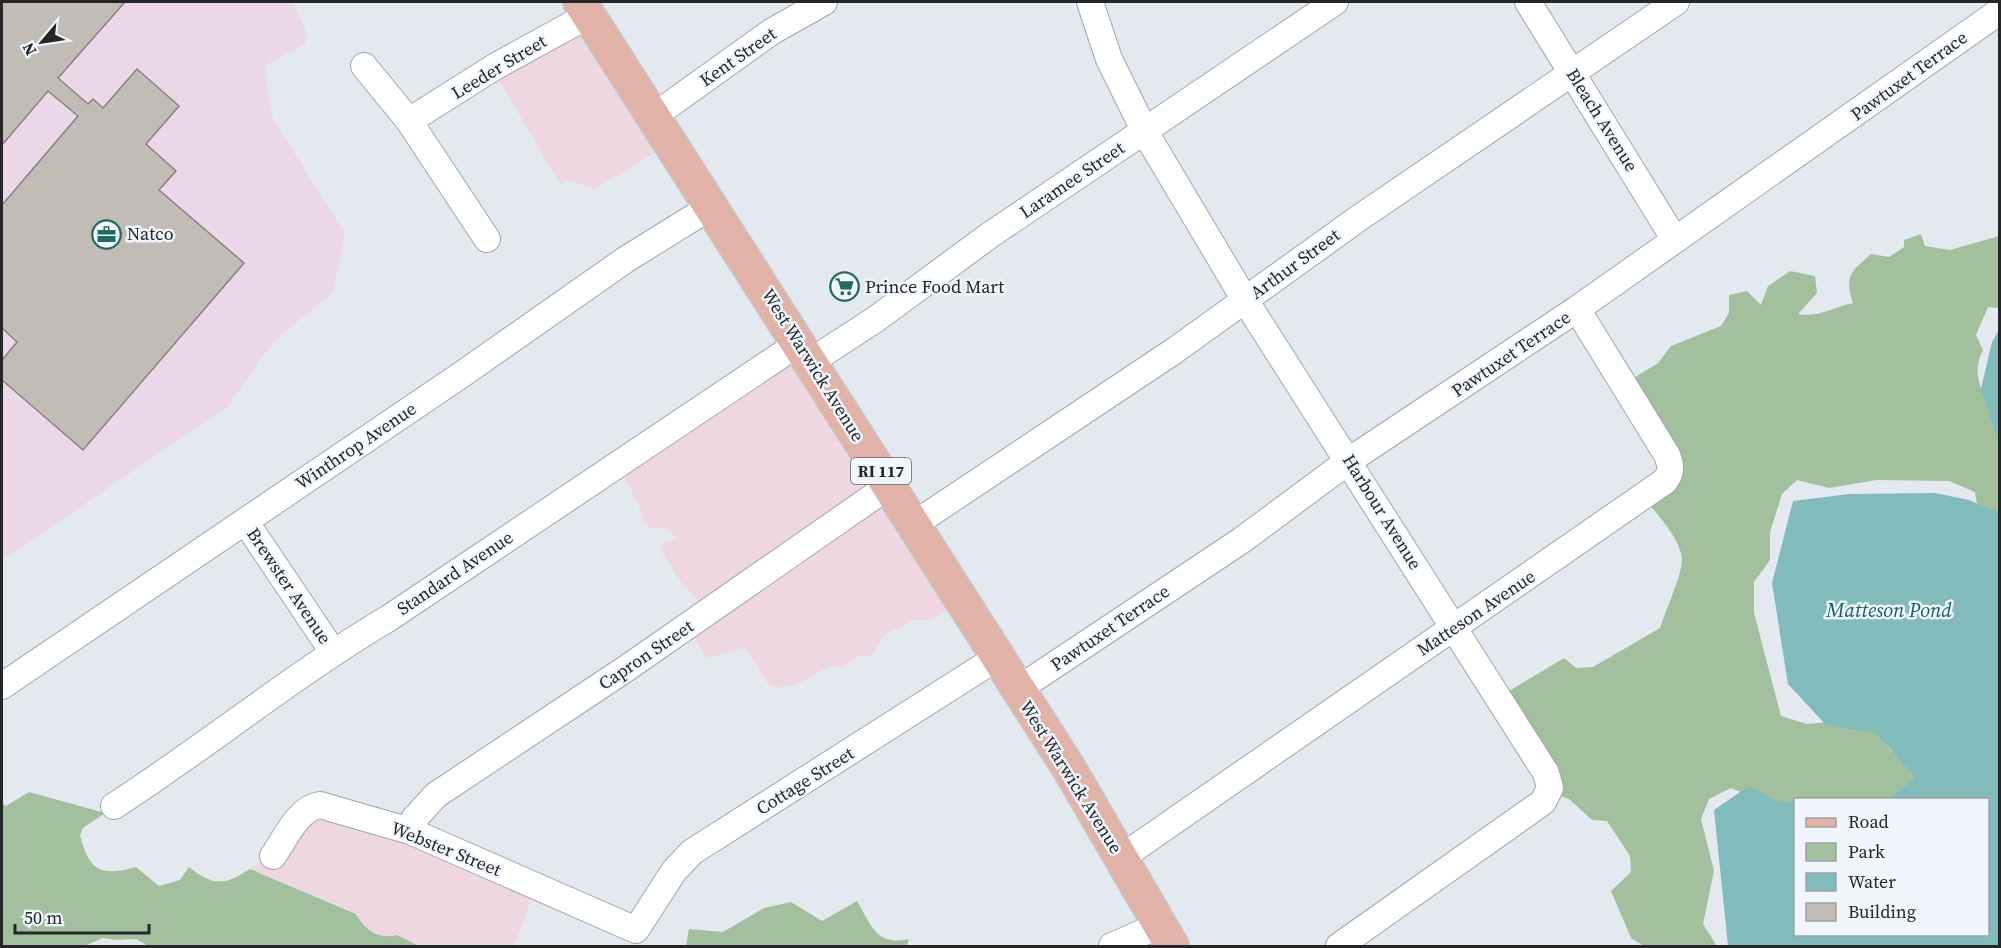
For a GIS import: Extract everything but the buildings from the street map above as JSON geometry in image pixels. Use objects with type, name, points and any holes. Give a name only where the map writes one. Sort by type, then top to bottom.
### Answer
[{"type":"main road","name":"West Warwick Avenue","points":[[585,8],[998,657],[1122,857],[1166,936]]},
{"type":"street","name":"Kent Street","points":[[654,116],[771,32],[824,2]]},
{"type":"street","name":"Harbour Avenue","points":[[1090,2],[1109,59],[1145,132],[1245,300],[1350,460],[1546,773],[1550,788],[1543,802],[1339,946]]},
{"type":"street","name":"Laramee Street","points":[[805,352],[876,319],[990,235],[1145,132],[1300,12],[1335,2]]},
{"type":"street","name":"Bleach Avenue","points":[[1527,2],[1675,240]]},
{"type":"street","name":"Arthur Street","points":[[913,525],[1174,351],[1359,218],[1677,2]]},
{"type":"street","name":"Leeder Street","points":[[409,122],[585,8]]},
{"type":"street","name":"Pawtuxet Terrace","points":[[1017,690],[1242,540],[1350,460],[1577,309],[2000,11]]},
{"type":"street","points":[[364,66],[409,122],[488,239]]},
{"type":"street","name":"Winthrop Avenue","points":[[2,686],[454,381],[625,260],[712,206]]},
{"type":"street","name":"Matteson Avenue","points":[[1122,857],[1648,494],[1670,474],[1667,455],[1577,309]]},
{"type":"street","name":"Standard Avenue","points":[[114,806],[157,778],[333,651],[389,618],[805,352]]},
{"type":"street","name":"Capron Street","points":[[410,831],[414,819],[436,795],[627,668],[890,485]]},
{"type":"street","name":"Brewster Avenue","points":[[244,521],[333,651]]},
{"type":"street","name":"Cottage Street","points":[[636,930],[674,871],[692,852],[998,657]]},
{"type":"street","name":"Webster Street","points":[[273,856],[302,813],[312,806],[320,805],[410,831],[636,930]]},
{"type":"street","points":[[1112,946],[1166,936]]},
{"type":"shaded area","points":[[2,2],[293,3],[307,34],[305,44],[264,66],[273,119],[345,234],[333,292],[274,341],[227,407],[2,560]]},
{"type":"shaded area","points":[[588,15],[668,145],[594,189],[567,180],[560,184],[492,68]]},
{"type":"shaded area","points":[[795,345],[960,602],[930,620],[914,620],[883,636],[872,656],[859,656],[841,667],[829,667],[789,688],[787,685],[779,688],[769,685],[745,648],[707,658],[688,626],[706,609],[683,585],[660,549],[665,542],[681,538],[673,535],[664,527],[651,528],[644,522],[639,506],[618,464]]},
{"type":"shaded area","points":[[316,806],[537,884],[514,946],[419,946],[397,935],[387,938],[375,935],[363,926],[356,913],[250,869],[273,854]]},
{"type":"green space","points":[[1921,234],[1925,246],[1950,250],[1999,236],[1999,308],[1988,307],[1976,335],[1983,350],[1979,362],[1979,383],[1999,433],[1999,527],[1979,515],[1975,492],[1949,481],[1877,480],[1829,488],[1797,480],[1782,494],[1770,532],[1770,560],[1754,582],[1754,613],[1781,716],[1807,724],[1850,720],[1877,732],[1891,751],[1911,761],[1929,798],[1794,798],[1794,805],[1765,802],[1731,788],[1709,799],[1701,819],[1714,871],[1703,924],[1717,946],[1644,946],[1631,938],[1611,891],[1631,872],[1630,856],[1607,821],[1592,820],[1569,799],[1549,792],[1499,697],[1564,658],[1576,668],[1593,667],[1660,628],[1679,576],[1681,553],[1674,536],[1644,499],[1665,479],[1624,384],[1658,363],[1671,346],[1721,326],[1729,313],[1729,295],[1747,291],[1761,305],[1768,286],[1790,271],[1815,276],[1817,293],[1798,314],[1813,315],[1853,303],[1849,280],[1858,265],[1871,254],[1889,257],[1904,247],[1904,240]]},
{"type":"green space","points":[[29,792],[105,813],[83,828],[80,835],[92,864],[105,871],[136,867],[159,886],[180,880],[189,867],[206,878],[220,882],[250,869],[356,914],[368,929],[378,935],[397,935],[419,946],[148,946],[136,939],[103,938],[84,946],[2,946],[2,803],[6,806]]},
{"type":"green space","points":[[857,901],[876,932],[889,940],[909,939],[907,946],[686,946],[689,929],[723,932],[764,908],[791,902],[822,921]]},
{"type":"water","points":[[1999,330],[1999,443],[1981,389],[1992,342]]},
{"type":"water","name":"Matteson Pond","points":[[1935,493],[1969,500],[1999,513],[1999,946],[1728,946],[1714,810],[1749,786],[1778,801],[1794,803],[1794,936],[1989,936],[1989,798],[1888,798],[1916,778],[1877,734],[1825,724],[1788,684],[1772,583],[1793,501],[1849,494]]},
{"type":"place","name":"Natco","points":[[106,234]]},
{"type":"place","name":"Prince Food Mart","points":[[844,287]]}]
